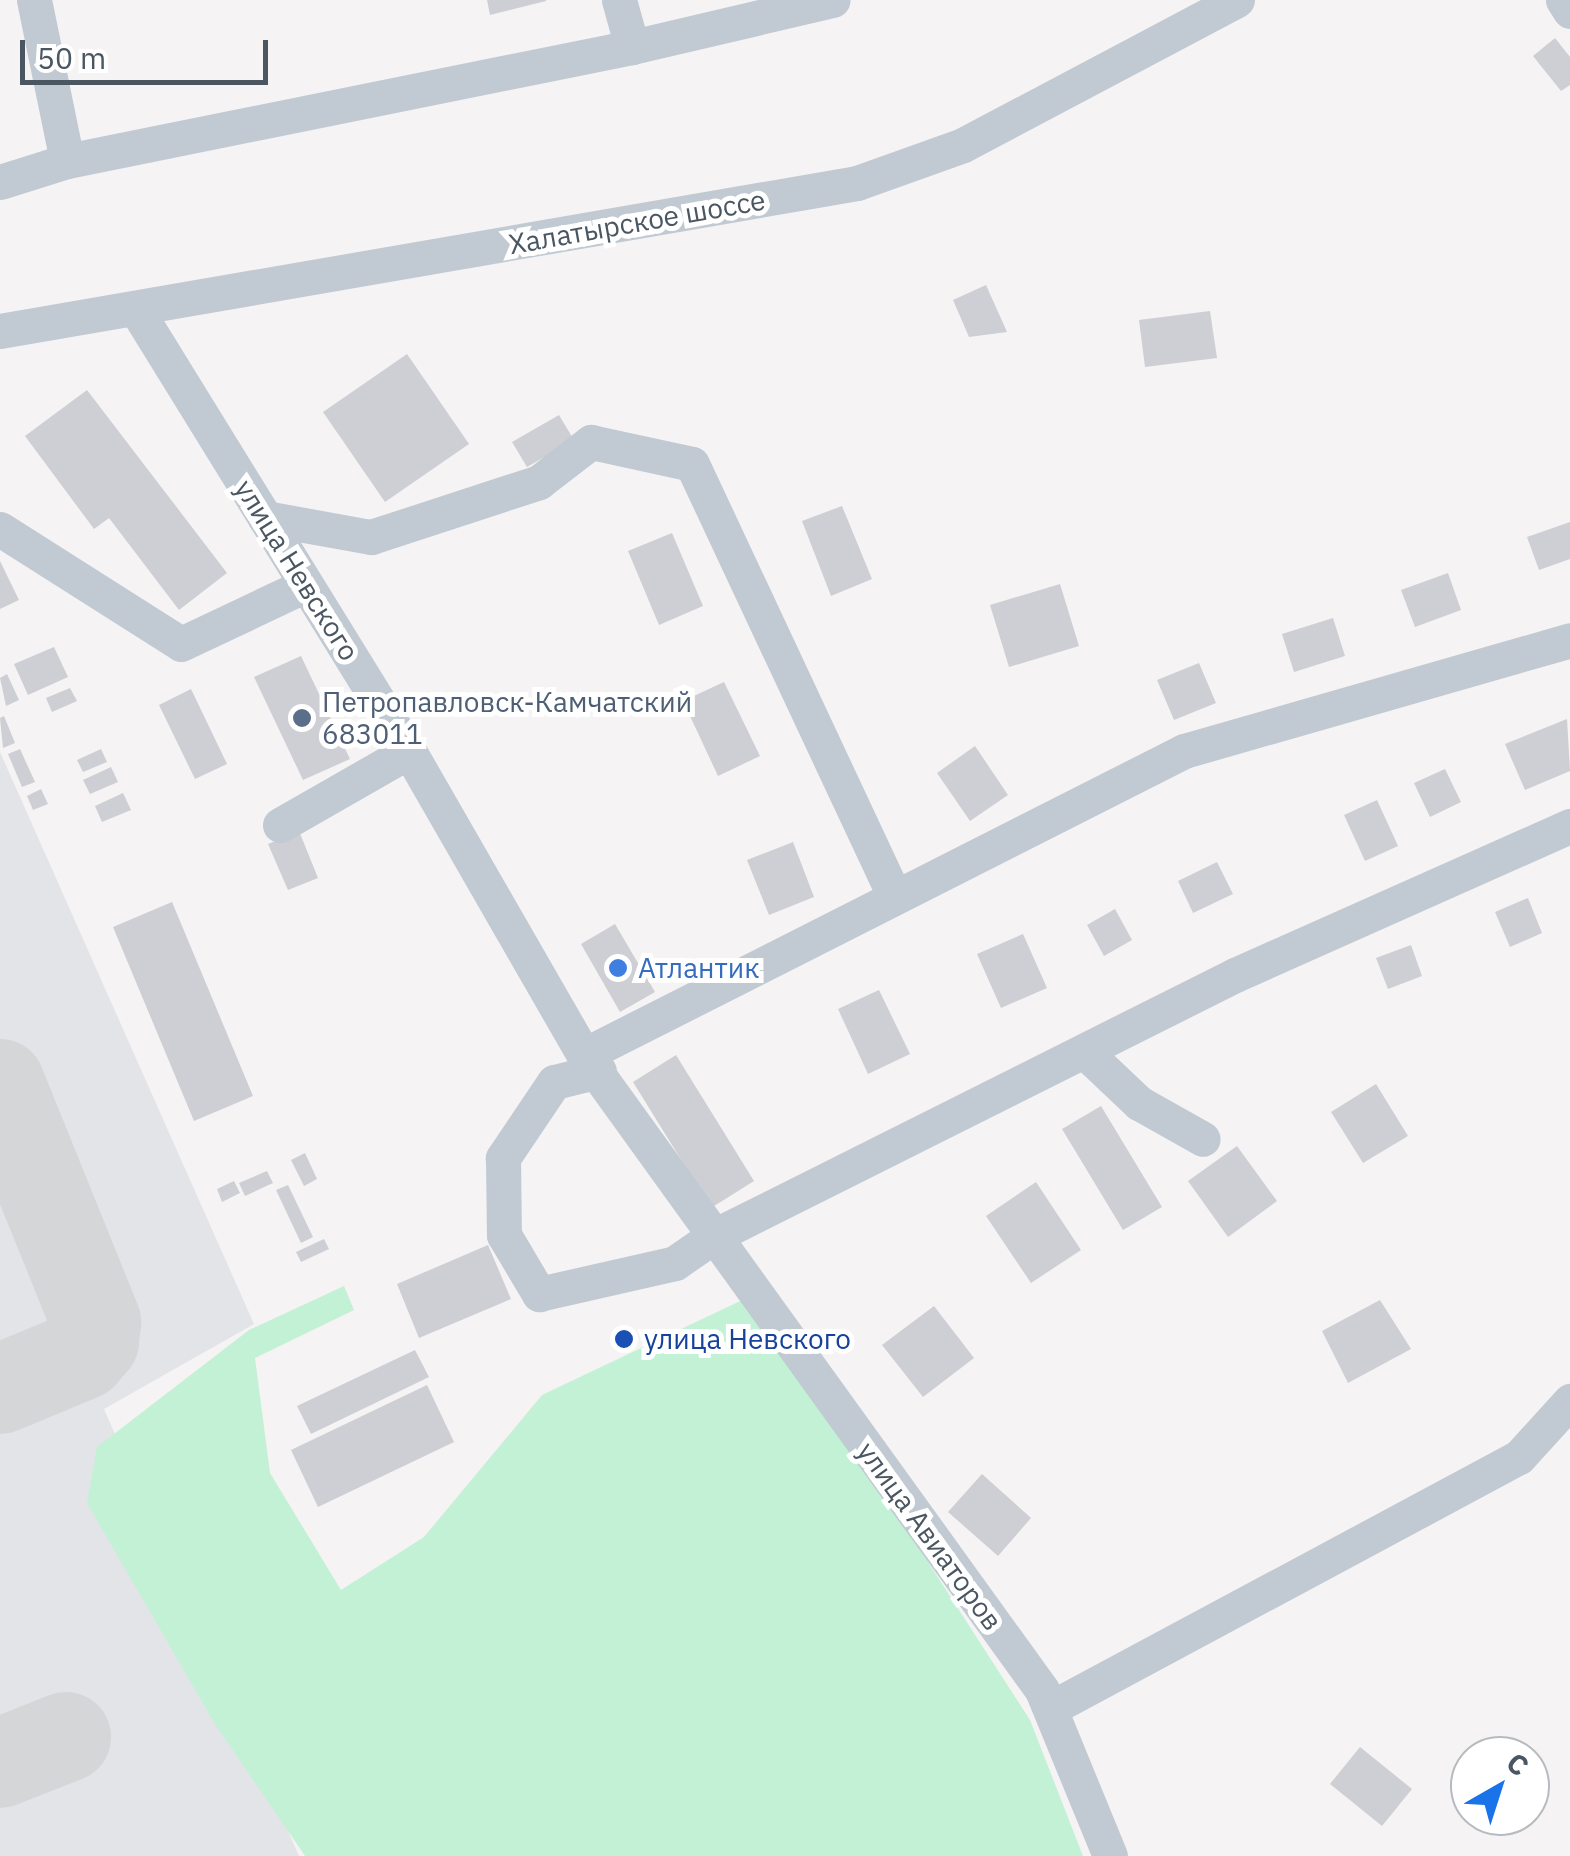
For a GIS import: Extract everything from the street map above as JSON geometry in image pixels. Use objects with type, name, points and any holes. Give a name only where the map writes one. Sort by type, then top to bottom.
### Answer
[{"type":"street","points":[[34,0],[67,161]]},
{"type":"street","points":[[619,0],[632,48]]},
{"type":"street","points":[[0,182],[67,161],[632,48],[833,0]]},
{"type":"street","points":[[1562,0],[1570,10]]},
{"type":"street","name":"Халатырское шоссе","points":[[0,332],[856,183],[963,144],[1233,1]]},
{"type":"street","name":"улица Невского","points":[[136,309],[409,751],[591,1063],[714,1236]]},
{"type":"street","points":[[264,518],[370,536],[539,482],[590,442],[692,464],[895,898]]},
{"type":"street","points":[[0,529],[182,644],[306,585]]},
{"type":"street","points":[[1570,640],[1184,751],[895,898],[554,1082],[503,1158],[504,1234],[539,1294],[675,1263],[714,1236],[1235,975],[1570,826]]},
{"type":"street","points":[[280,825],[409,751]]},
{"type":"street","points":[[1084,1051],[1139,1104],[1204,1138]]},
{"type":"street","name":"улица Авиаторов","points":[[714,1236],[1052,1708],[1110,1856]]},
{"type":"street","points":[[1052,1708],[1519,1458],[1570,1402]]},
{"type":"shaded area","points":[[0,752],[254,1324],[104,1409],[299,1856],[0,1856]]},
{"type":"green space","points":[[344,1286],[354,1310],[255,1358],[270,1473],[341,1590],[424,1537],[542,1395],[755,1294],[1030,1720],[1083,1856],[305,1856],[215,1724],[87,1503],[97,1447],[249,1330]]},
{"type":"building","points":[[487,0],[546,0],[546,1],[490,15]]},
{"type":"building","points":[[1555,38],[1570,57],[1570,85],[1561,91],[1533,56]]},
{"type":"building","points":[[986,285],[1007,332],[969,337],[953,300]]},
{"type":"building","points":[[1210,311],[1217,358],[1145,367],[1139,320]]},
{"type":"building","points":[[407,354],[469,444],[385,502],[323,412]]},
{"type":"building","points":[[87,390],[227,573],[179,610],[109,518],[94,529],[25,436]]},
{"type":"building","points":[[559,415],[574,440],[527,467],[512,442]]},
{"type":"building","points":[[842,506],[872,579],[831,596],[802,521]]},
{"type":"building","points":[[1570,522],[1570,559],[1539,570],[1527,537]]},
{"type":"building","points":[[672,533],[703,606],[659,625],[628,551]]},
{"type":"building","points":[[0,561],[19,600],[0,609]]},
{"type":"building","points":[[1448,573],[1461,610],[1415,627],[1401,590]]},
{"type":"building","points":[[1060,584],[1079,646],[1009,667],[990,605]]},
{"type":"building","points":[[1333,618],[1345,656],[1294,672],[1282,634]]},
{"type":"building","points":[[54,647],[68,677],[28,695],[14,664]]},
{"type":"building","name":"Петропавловск-Камчатский 683011","points":[[301,656],[350,759],[303,780],[254,677]]},
{"type":"building","points":[[1199,663],[1216,703],[1174,720],[1157,680]]},
{"type":"building","points":[[7,674],[19,700],[6,706],[0,678]]},
{"type":"building","points":[[724,682],[760,756],[718,776],[683,701]]},
{"type":"building","points":[[70,688],[77,701],[52,712],[46,698]]},
{"type":"building","points":[[191,689],[227,764],[195,779],[159,705]]},
{"type":"building","points":[[4,716],[15,743],[3,748],[0,718]]},
{"type":"building","points":[[1567,719],[1570,771],[1525,790],[1505,744]]},
{"type":"building","points":[[975,746],[1008,795],[970,821],[937,773]]},
{"type":"building","points":[[20,749],[35,782],[22,787],[8,754]]},
{"type":"building","points":[[101,749],[107,762],[83,772],[77,760]]},
{"type":"building","points":[[111,767],[118,782],[90,794],[83,780]]},
{"type":"building","points":[[1445,769],[1461,802],[1430,817],[1414,783]]},
{"type":"building","points":[[41,789],[48,804],[33,810],[27,796]]},
{"type":"building","points":[[123,793],[131,810],[102,822],[95,806]]},
{"type":"building","points":[[1377,800],[1398,846],[1365,861],[1344,815]]},
{"type":"building","points":[[299,831],[318,878],[288,890],[268,844]]},
{"type":"building","points":[[793,842],[814,897],[769,915],[747,860]]},
{"type":"building","points":[[1217,862],[1233,894],[1193,913],[1178,881]]},
{"type":"building","points":[[1528,898],[1542,933],[1510,947],[1495,912]]},
{"type":"building","points":[[172,902],[253,1096],[194,1121],[113,927]]},
{"type":"building","points":[[1115,909],[1132,940],[1104,956],[1087,925]]},
{"type":"building","name":"Атлантик","points":[[615,924],[655,992],[620,1012],[581,944]]},
{"type":"building","points":[[1023,934],[1047,988],[1001,1008],[977,954]]},
{"type":"building","points":[[1411,945],[1422,976],[1388,989],[1376,958]]},
{"type":"building","points":[[879,990],[910,1054],[868,1074],[838,1009]]},
{"type":"building","points":[[676,1055],[754,1181],[711,1208],[633,1082]]},
{"type":"building","points":[[1376,1084],[1408,1136],[1363,1163],[1331,1112]]},
{"type":"building","points":[[1101,1106],[1162,1207],[1123,1230],[1062,1129]]},
{"type":"building","points":[[1237,1146],[1277,1201],[1228,1237],[1188,1181]]},
{"type":"building","points":[[305,1153],[317,1179],[304,1186],[291,1160]]},
{"type":"building","points":[[267,1171],[273,1183],[245,1196],[239,1183]]},
{"type":"building","points":[[234,1181],[240,1193],[222,1202],[217,1189]]},
{"type":"building","points":[[1036,1182],[1081,1250],[1031,1283],[986,1216]]},
{"type":"building","points":[[288,1185],[313,1237],[301,1243],[276,1190]]},
{"type":"building","points":[[324,1239],[329,1249],[301,1262],[296,1252]]},
{"type":"building","points":[[488,1245],[511,1299],[419,1338],[397,1284]]},
{"type":"building","points":[[1380,1300],[1411,1349],[1348,1383],[1322,1331]]},
{"type":"building","points":[[934,1306],[974,1358],[923,1397],[882,1345]]},
{"type":"building","points":[[415,1350],[429,1377],[311,1434],[297,1406]]},
{"type":"building","points":[[427,1385],[454,1442],[318,1507],[291,1450]]},
{"type":"building","points":[[982,1474],[1031,1518],[998,1556],[948,1512]]},
{"type":"building","points":[[1360,1747],[1412,1789],[1382,1826],[1330,1784]]},
{"type":"taxiway","points":[[0,1084],[96,1322],[94,1341],[82,1355],[0,1389]]},
{"type":"taxiway","points":[[0,1763],[66,1737]]},
{"type":"place","name":"Петропавловск-Камчатский 683011","points":[[302,718]]},
{"type":"place","name":"Атлантик","points":[[618,968]]},
{"type":"place","name":"улица Невского","points":[[624,1339]]}]
